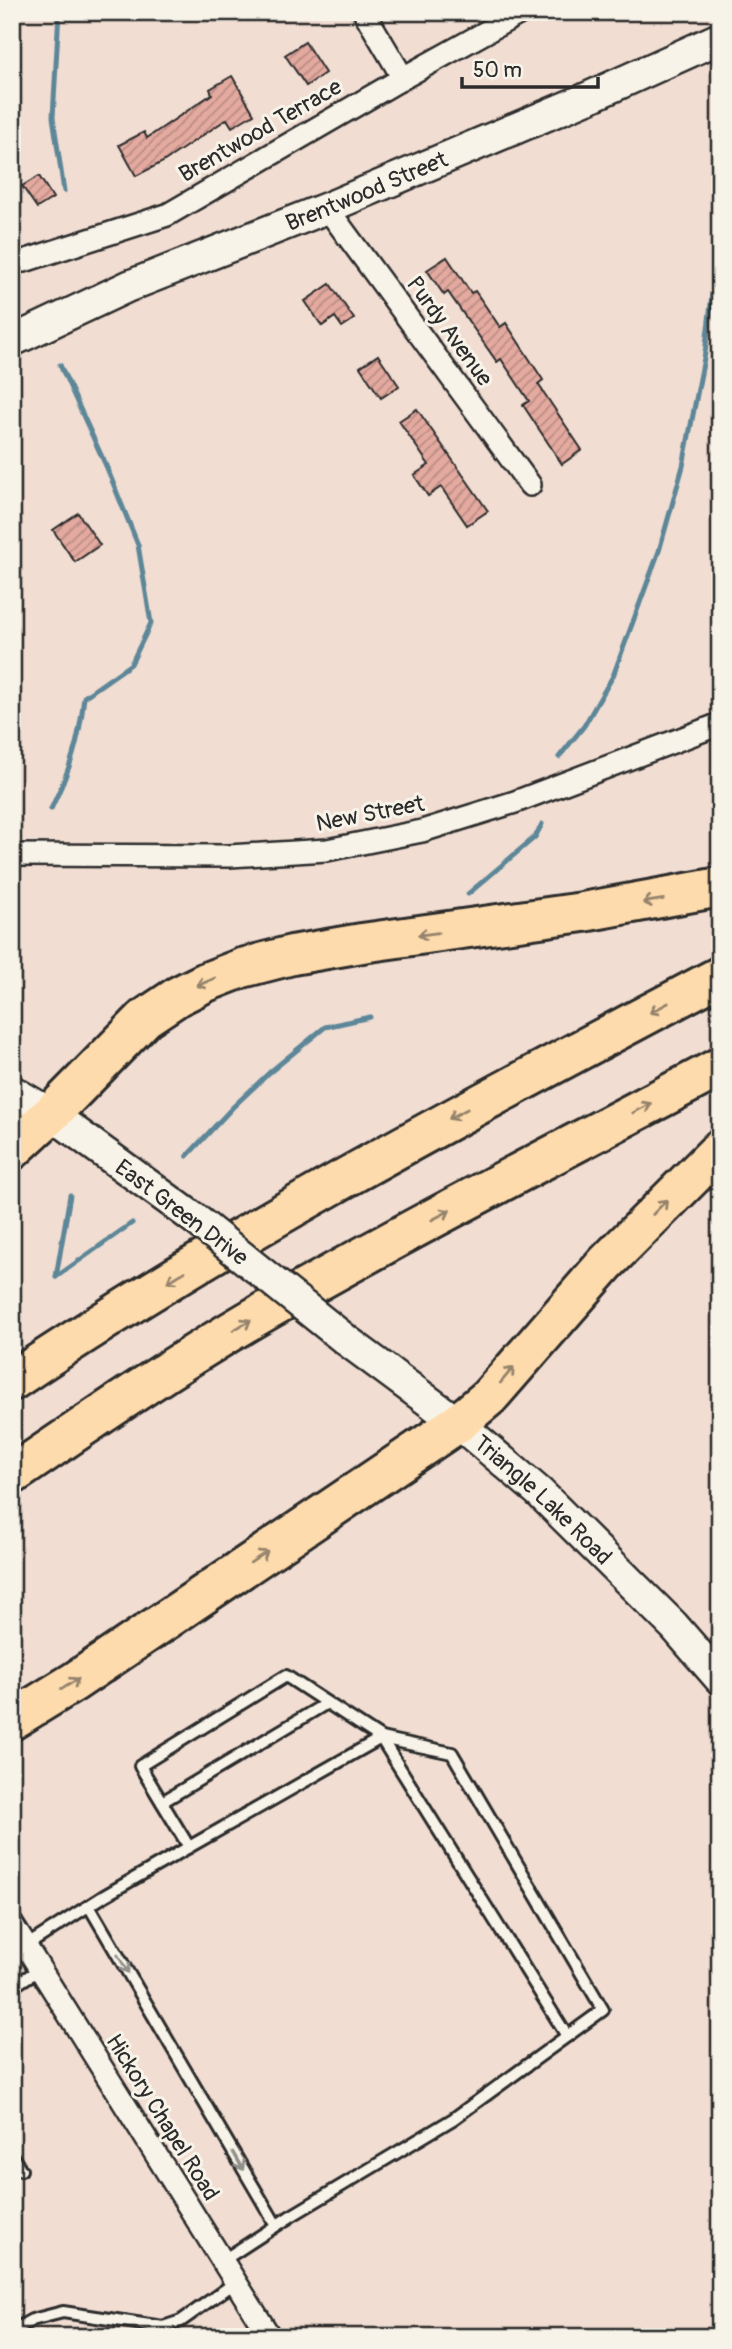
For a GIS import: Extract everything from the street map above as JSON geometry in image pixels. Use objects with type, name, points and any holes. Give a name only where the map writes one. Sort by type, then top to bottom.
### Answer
[{"type":"highway","points":[[12,1150],[145,1018],[196,986],[242,968],[362,943],[583,912],[720,887]]},
{"type":"highway","points":[[12,1381],[131,1304],[289,1209],[445,1121],[720,976]]},
{"type":"highway","points":[[12,1475],[142,1386],[273,1307],[720,1067]]},
{"type":"highway","points":[[12,1720],[75,1682],[458,1423],[489,1397],[606,1263],[720,1149]]},
{"type":"highway","points":[[12,1495],[90,1438],[142,1386]]},
{"type":"main road","name":"Brentwood Street","points":[[12,341],[129,286],[327,208],[585,99],[720,38]]},
{"type":"main road","name":"East Green Drive","points":[[12,1091],[51,1114],[195,1219],[346,1340]]},
{"type":"main road","name":"Triangle Lake Road","points":[[346,1340],[458,1423],[539,1492],[674,1626],[720,1679]]},
{"type":"street","points":[[364,12],[403,78]]},
{"type":"street","name":"Brentwood Terrace","points":[[12,261],[24,261],[167,215],[522,12]]},
{"type":"street","name":"Purdy Avenue","points":[[327,208],[530,485]]},
{"type":"street","name":"New Street","points":[[12,855],[229,856],[327,850],[422,831],[515,802],[720,724]]},
{"type":"street","name":"Hickory Chapel Road","points":[[12,1924],[270,2337]]},
{"type":"lane","points":[[189,1847],[140,1766],[286,1676],[380,1738],[452,1753],[603,2010],[453,2119],[276,2225],[222,2261]]},
{"type":"lane","points":[[162,1802],[327,1703]]},
{"type":"lane","points":[[26,1946],[189,1847],[380,1738]]},
{"type":"lane","points":[[380,1738],[567,2036]]},
{"type":"lane","points":[[89,1906],[276,2225]]},
{"type":"lane","points":[[12,1987],[40,1969]]},
{"type":"lane","points":[[12,2156],[21,2170]]},
{"type":"lane","points":[[12,2331],[32,2320],[63,2312],[163,2327],[181,2321],[236,2283]]},
{"type":"building","points":[[305,42],[325,73],[306,86],[285,55]]},
{"type":"building","points":[[232,76],[254,114],[232,127],[227,119],[163,162],[136,176],[119,145],[144,132],[147,138],[212,94],[210,89]]},
{"type":"building","points":[[39,176],[53,198],[37,208],[22,186]]},
{"type":"building","points":[[447,257],[471,293],[475,291],[500,327],[506,323],[543,380],[538,384],[582,450],[562,464],[523,405],[529,401],[501,359],[497,362],[448,292],[444,295],[427,270]]},
{"type":"building","points":[[330,284],[354,319],[342,327],[335,317],[322,326],[305,301]]},
{"type":"building","points":[[378,355],[399,386],[381,398],[360,367]]},
{"type":"building","points":[[417,409],[488,511],[467,525],[441,487],[428,496],[414,475],[429,465],[399,421]]},
{"type":"building","points":[[78,513],[100,545],[75,562],[53,530]]},
{"type":"waterway","points":[[59,12],[53,117],[64,191]]},
{"type":"waterway","points":[[559,757],[584,726],[613,676],[659,551],[683,466],[705,353],[720,230]]},
{"type":"waterway","points":[[51,809],[73,754],[84,697],[131,664],[151,623],[138,545],[107,468],[60,365]]},
{"type":"waterway","points":[[468,894],[535,837],[542,824]]},
{"type":"waterway","points":[[187,1156],[270,1072],[325,1027],[370,1017]]},
{"type":"waterway","points":[[12,1029],[19,1046]]},
{"type":"waterway","points":[[56,1277],[70,1195]]},
{"type":"waterway","points":[[56,1277],[132,1223]]}]
